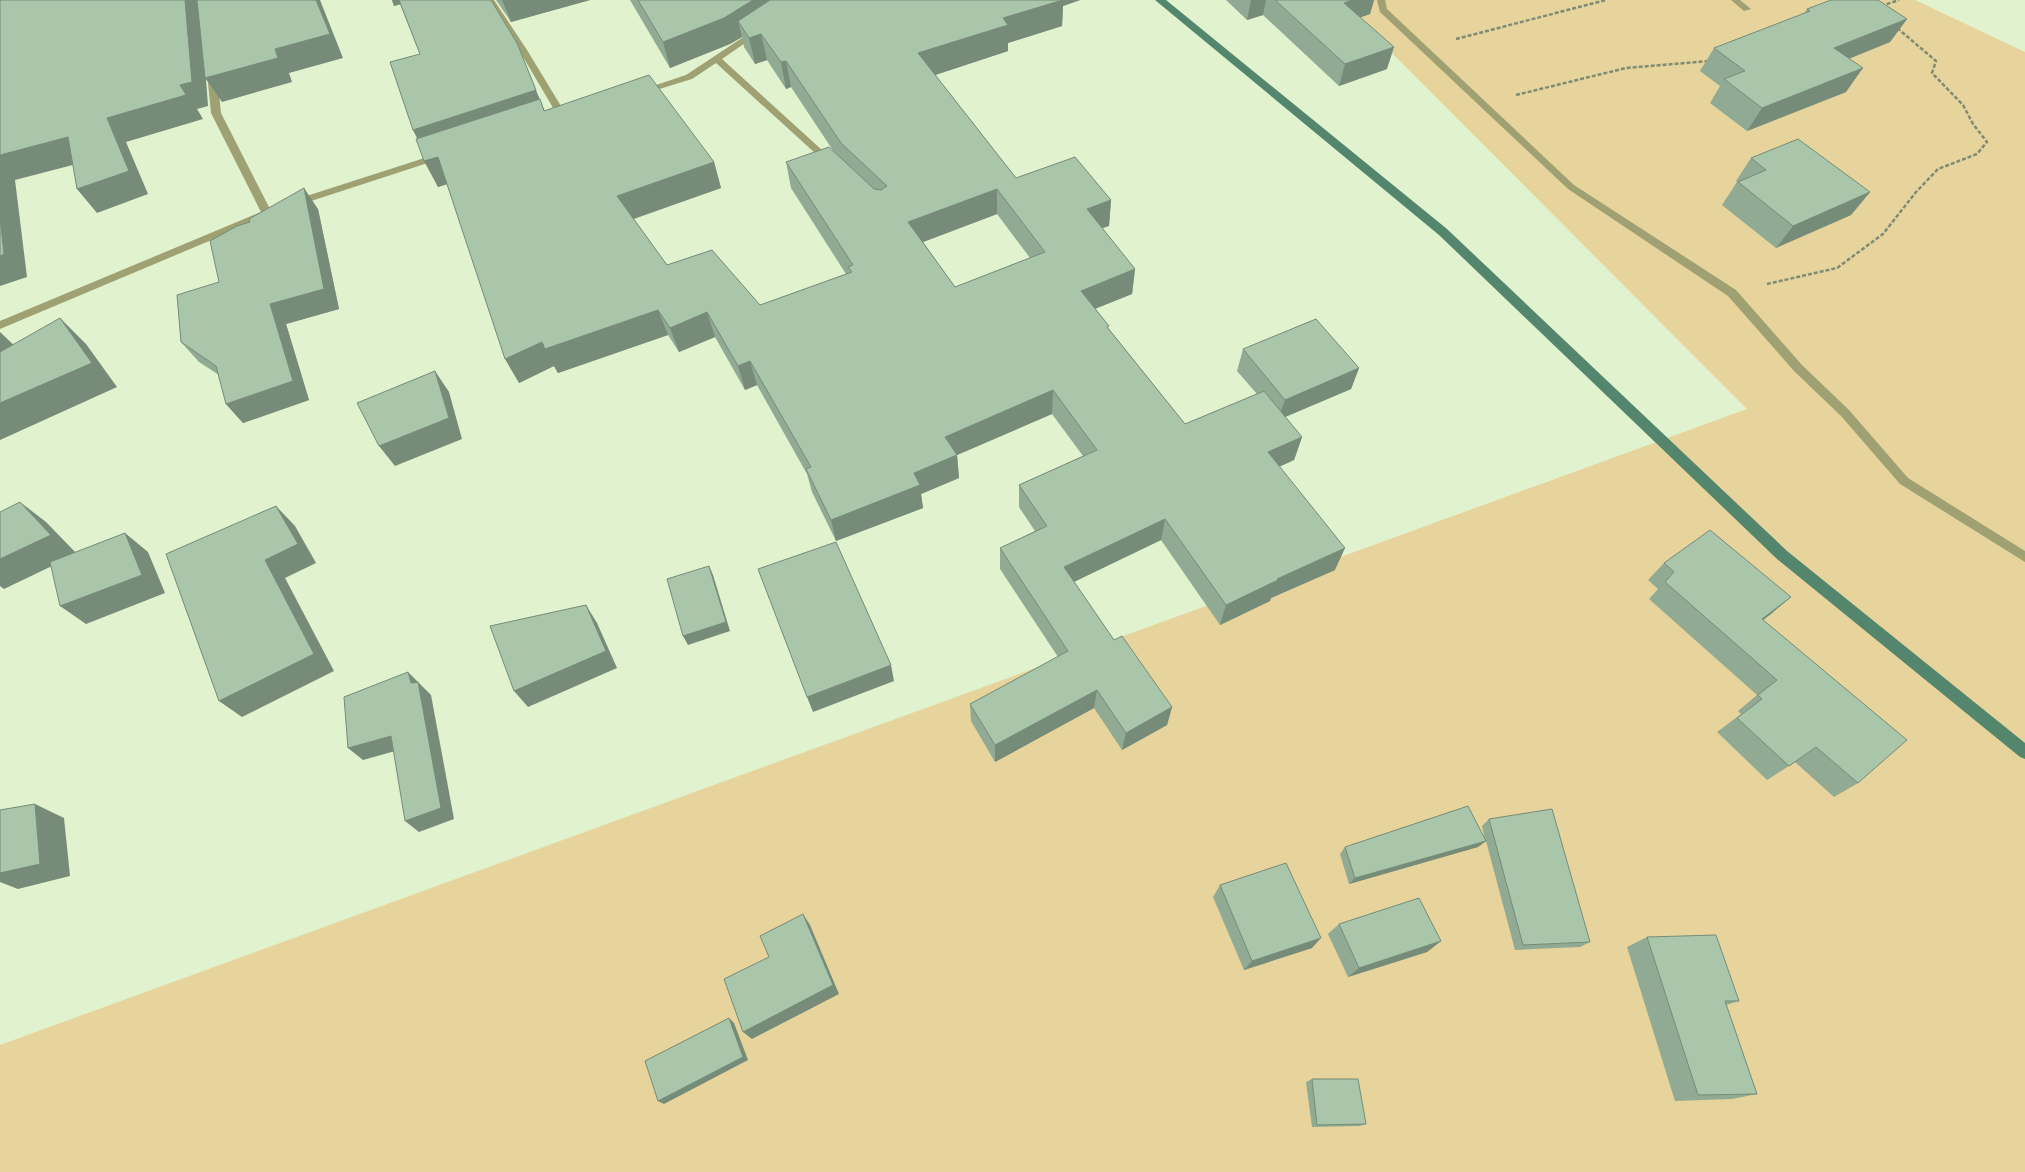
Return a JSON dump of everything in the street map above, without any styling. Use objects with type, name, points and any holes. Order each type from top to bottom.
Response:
[{"type":"street","points":[[490,0],[523,50],[562,116]]},
{"type":"street","points":[[1381,0],[1383,10],[1484,103],[1571,187],[1597,207],[1732,293],[1798,368],[1845,413],[1904,481],[2025,557]]},
{"type":"street","points":[[1735,0],[1746,9]]},
{"type":"street","points":[[635,94],[689,77],[764,27]]},
{"type":"street","points":[[718,59],[840,172]]},
{"type":"street","points":[[211,66],[216,113],[277,210]]},
{"type":"street","points":[[0,325],[277,210],[448,153]]},
{"type":"path","points":[[1424,48],[1606,0]]},
{"type":"path","points":[[1876,0],[1885,14]]},
{"type":"path","points":[[1879,6],[1899,0]]},
{"type":"path","points":[[1732,293],[1837,268],[1883,234],[1916,192],[1938,169],[1977,154],[1987,142],[1973,124],[1964,105],[1932,73],[1936,61],[1891,21]]},
{"type":"path","points":[[1484,103],[1626,68],[1714,61]]},
{"type":"shaded area","points":[[1339,0],[1915,0],[2025,52],[2025,1172],[0,1172],[0,1045],[1747,409]]},
{"type":"building","points":[[0,0],[185,0],[192,82],[180,85],[186,95],[107,118],[129,171],[77,189],[68,137],[0,155]]},
{"type":"building","points":[[197,0],[316,0],[330,34],[275,49],[278,58],[205,78]]},
{"type":"building","points":[[399,0],[491,0],[517,43],[536,90],[413,130],[390,62],[420,54]]},
{"type":"building","points":[[638,0],[753,0],[724,18],[663,42]]},
{"type":"building","points":[[770,0],[1063,0],[1003,18],[1008,25],[918,53],[1016,178],[1075,157],[1111,200],[1087,209],[1135,269],[1081,291],[1109,326],[1107,327],[1185,424],[1264,391],[1302,437],[1268,452],[1345,548],[1226,605],[1165,519],[1064,567],[1114,640],[1122,636],[1172,707],[1126,733],[1097,690],[995,745],[970,704],[1068,651],[1000,548],[1047,526],[1019,485],[1097,450],[1053,390],[945,437],[957,455],[914,473],[920,485],[831,520],[806,469],[811,467],[750,361],[738,366],[707,312],[670,328],[658,310],[545,349],[542,342],[505,359],[438,157],[424,161],[416,139],[540,99],[544,111],[649,75],[714,162],[617,196],[667,265],[712,250],[760,305],[852,272],[848,267],[853,265],[786,162],[829,147],[874,189],[881,190],[887,186],[841,143],[786,61],[781,62],[761,34],[749,38],[738,21]],"holes":[[[997,189],[1045,252],[955,287],[908,222]]]},
{"type":"building","points":[[1275,0],[1352,0],[1344,3],[1394,47],[1345,64]]},
{"type":"building","points":[[1831,0],[1878,0],[1907,19],[1834,48],[1863,68],[1762,108],[1724,79],[1745,71],[1714,48],[1810,11],[1807,9]]},
{"type":"building","points":[[1798,139],[1870,192],[1793,226],[1738,182],[1766,170],[1751,158]]},
{"type":"building","points":[[304,188],[324,289],[270,304],[293,381],[226,404],[216,366],[181,342],[177,295],[219,282],[210,241],[237,226],[250,222],[249,219]]},
{"type":"building","points":[[0,217],[4,254],[0,256]]},
{"type":"building","points":[[60,318],[92,363],[0,403],[0,352]]},
{"type":"building","points":[[1316,319],[1359,368],[1285,400],[1243,349]]},
{"type":"building","points":[[435,371],[449,418],[379,446],[357,403]]},
{"type":"building","points":[[20,502],[51,535],[0,559],[0,512]]},
{"type":"building","points":[[276,506],[298,544],[265,560],[314,654],[219,701],[166,554]]},
{"type":"building","points":[[1710,530],[1791,597],[1762,619],[1907,740],[1858,783],[1816,747],[1789,766],[1737,718],[1762,699],[1758,695],[1777,680],[1665,582],[1674,572],[1664,563]]},
{"type":"building","points":[[125,533],[142,575],[60,606],[50,562]]},
{"type":"building","points":[[836,542],[891,665],[807,697],[758,569]]},
{"type":"building","points":[[709,566],[726,622],[683,636],[667,579]]},
{"type":"building","points":[[586,605],[606,651],[514,691],[490,626]]},
{"type":"building","points":[[408,672],[411,683],[418,682],[441,808],[405,821],[391,736],[348,748],[344,697]]},
{"type":"building","points":[[35,804],[40,864],[0,873],[0,810]]},
{"type":"building","points":[[1468,806],[1486,841],[1355,878],[1345,847]]},
{"type":"building","points":[[1552,809],[1590,942],[1523,945],[1489,819]]},
{"type":"building","points":[[1286,863],[1321,938],[1252,961],[1220,885]]},
{"type":"building","points":[[1419,898],[1441,941],[1359,968],[1339,924]]},
{"type":"building","points":[[803,914],[833,985],[743,1032],[724,979],[769,957],[760,936]]},
{"type":"building","points":[[1716,935],[1739,1001],[1725,1001],[1757,1094],[1698,1095],[1647,937]]},
{"type":"building","points":[[729,1018],[743,1057],[658,1101],[645,1061]]},
{"type":"building","points":[[1312,1079],[1358,1079],[1366,1124],[1317,1125]]},
{"type":"waterway","points":[[1160,0],[1443,232],[1782,555],[2025,752]]}]
